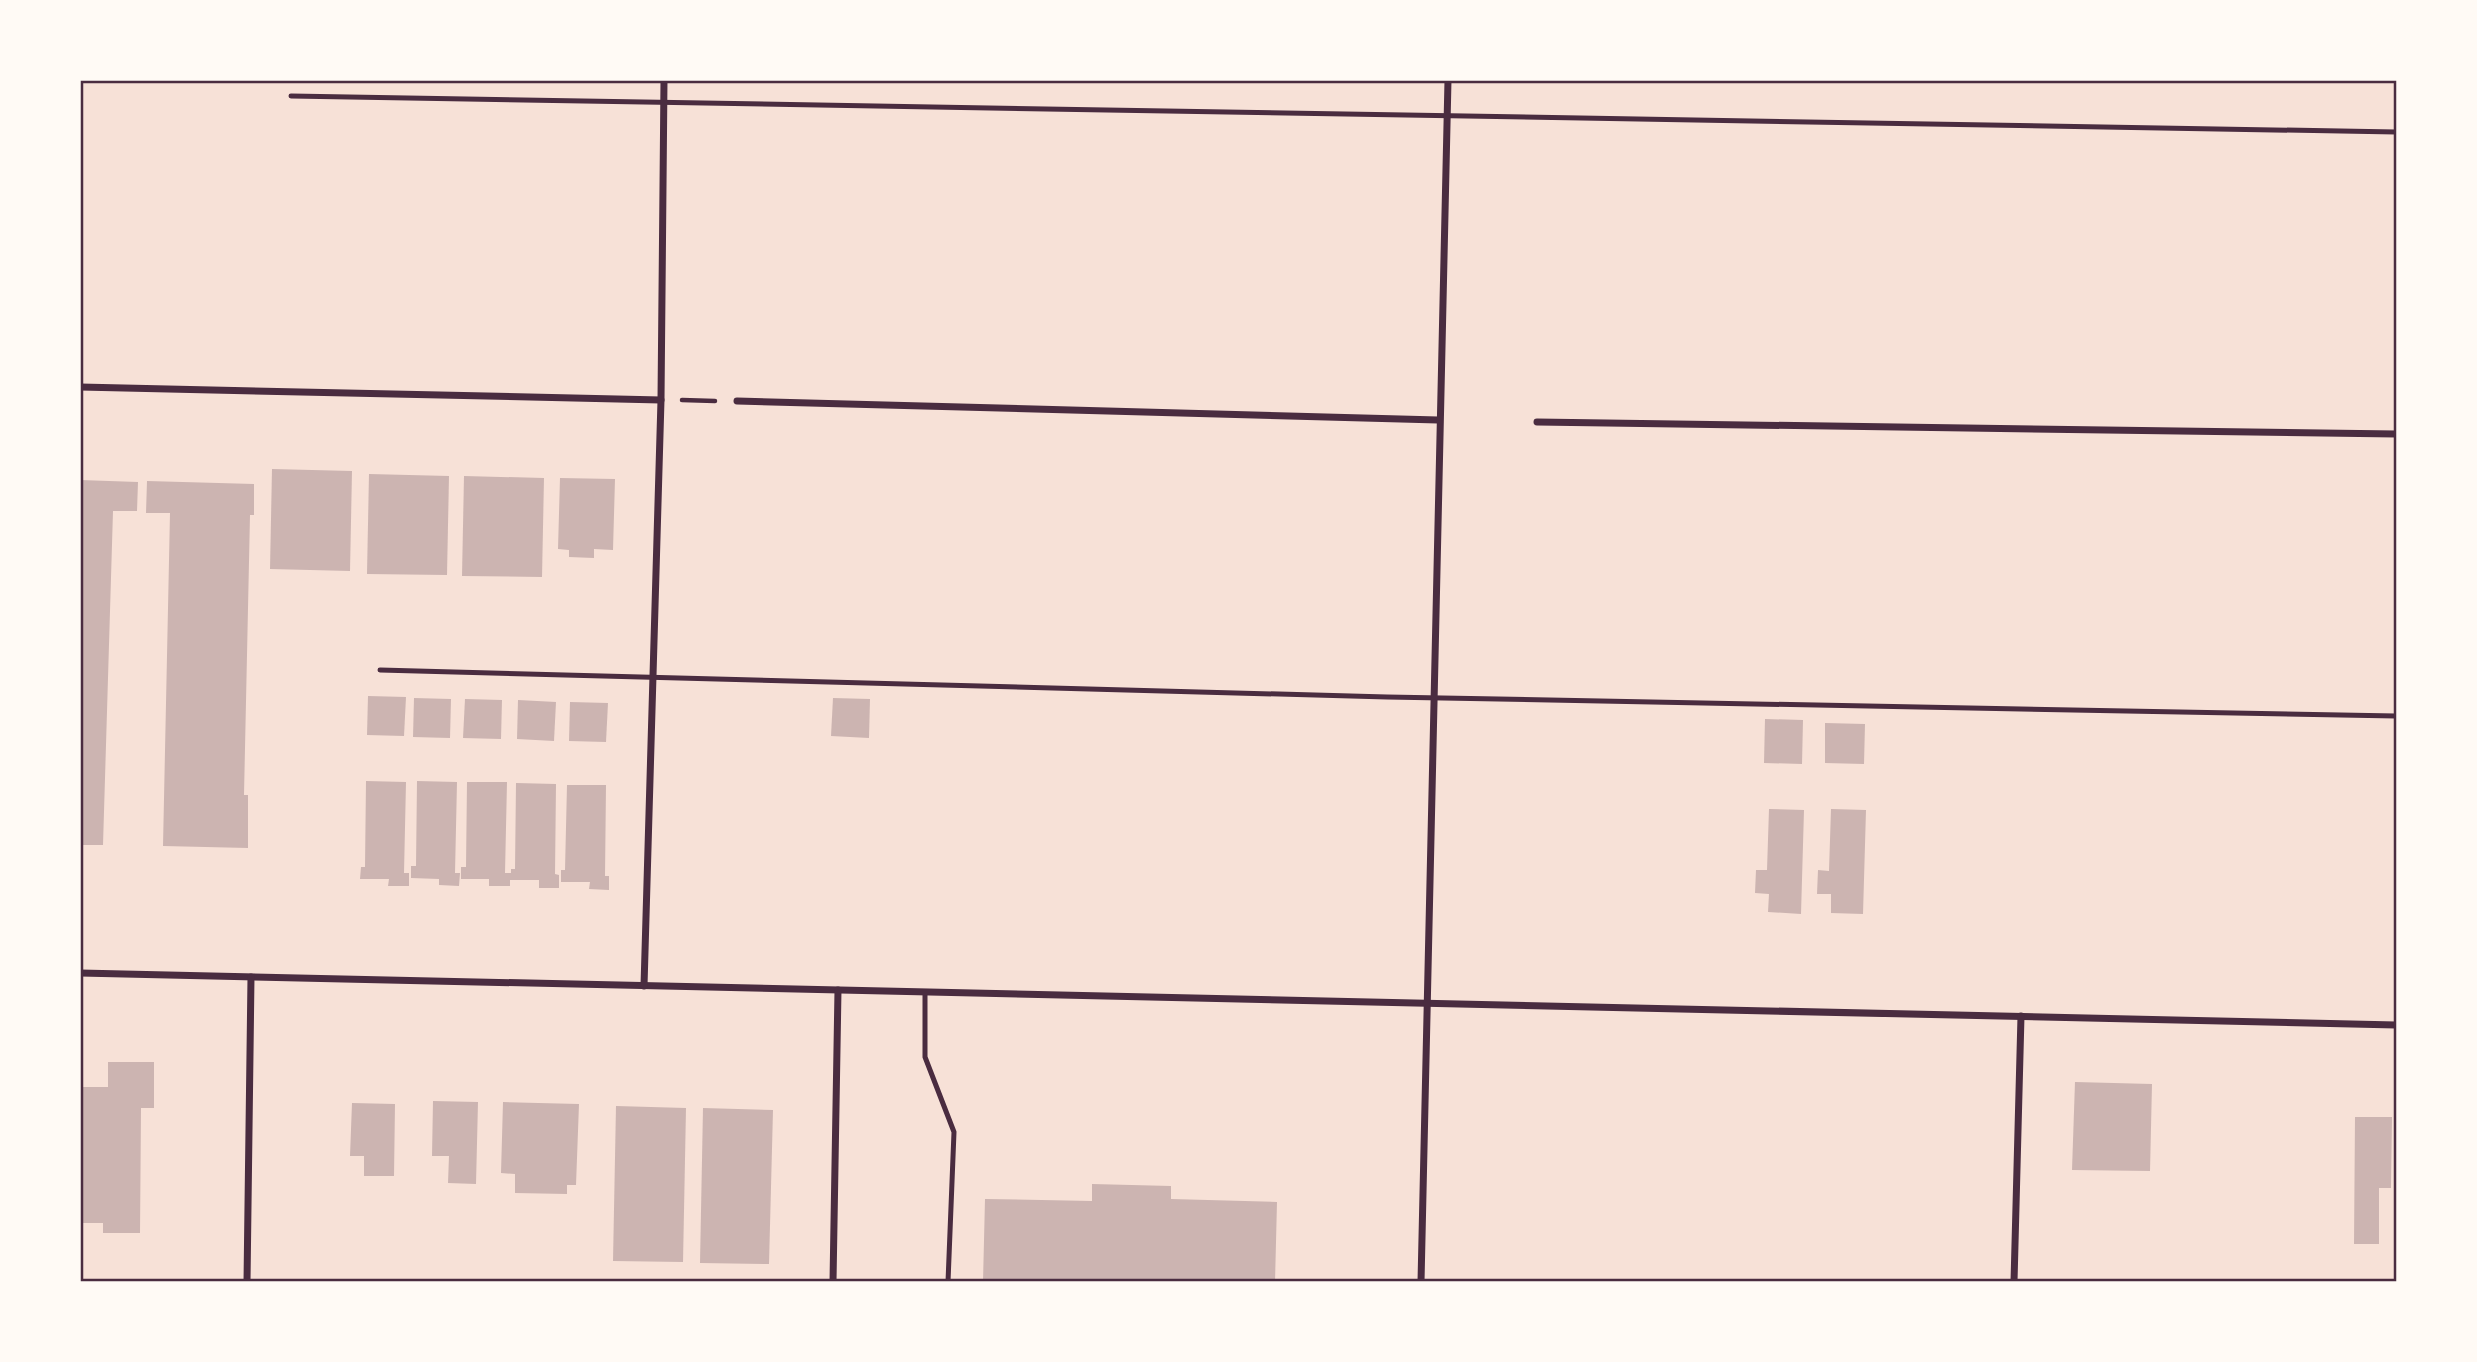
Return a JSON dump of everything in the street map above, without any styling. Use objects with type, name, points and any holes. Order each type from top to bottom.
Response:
[{"type":"street","points":[[644,986],[661,400],[664,80]]},
{"type":"street","points":[[1421,1282],[1436,698],[1438,420],[1448,80]]},
{"type":"street","points":[[80,387],[661,400]]},
{"type":"street","points":[[737,401],[1438,420]]},
{"type":"street","points":[[1537,422],[2396,434]]},
{"type":"street","points":[[80,973],[2396,1025]]},
{"type":"street","points":[[247,1282],[251,977]]},
{"type":"street","points":[[833,1282],[838,990]]},
{"type":"street","points":[[2014,1282],[2021,1016]]},
{"type":"lane","points":[[291,96],[2396,132]]},
{"type":"lane","points":[[380,670],[653,680],[1436,698],[2396,716]]},
{"type":"lane","points":[[926,992],[925,1057],[954,1132],[948,1282]]},
{"type":"path","points":[[661,400],[737,401]]},
{"type":"building","points":[[272,469],[352,471],[350,571],[270,569]]},
{"type":"building","points":[[369,474],[449,476],[447,575],[367,574]]},
{"type":"building","points":[[464,476],[544,478],[542,577],[462,576]]},
{"type":"building","points":[[560,478],[615,479],[613,550],[594,549],[594,558],[569,557],[569,550],[558,549]]},
{"type":"building","points":[[80,480],[138,482],[137,511],[113,511],[103,845],[80,845]]},
{"type":"building","points":[[147,481],[254,484],[254,515],[250,515],[244,795],[248,795],[248,848],[163,846],[170,513],[146,513]]},
{"type":"building","points":[[368,696],[406,697],[404,736],[367,735]]},
{"type":"building","points":[[414,698],[451,699],[450,738],[413,737]]},
{"type":"building","points":[[833,698],[870,699],[869,738],[831,736]]},
{"type":"building","points":[[465,699],[502,700],[501,739],[463,738]]},
{"type":"building","points":[[518,700],[556,702],[554,741],[517,739]]},
{"type":"building","points":[[570,702],[608,703],[606,742],[569,741]]},
{"type":"building","points":[[1765,719],[1803,720],[1802,764],[1764,763]]},
{"type":"building","points":[[1825,723],[1865,724],[1864,764],[1825,763]]},
{"type":"building","points":[[366,781],[406,782],[404,873],[409,873],[409,886],[388,886],[389,879],[360,879],[361,867],[365,867]]},
{"type":"building","points":[[417,781],[457,782],[455,873],[460,873],[459,886],[439,885],[439,879],[411,878],[411,866],[416,866]]},
{"type":"building","points":[[467,782],[507,782],[505,873],[511,873],[511,869],[515,869],[516,783],[556,784],[555,874],[559,875],[559,888],[539,888],[539,880],[510,880],[510,886],[489,886],[489,879],[461,879],[461,867],[466,867]]},
{"type":"building","points":[[567,785],[606,785],[605,876],[609,876],[609,890],[589,889],[590,882],[561,882],[561,870],[565,870]]},
{"type":"building","points":[[1769,809],[1804,810],[1801,914],[1768,912],[1769,894],[1755,893],[1756,870],[1767,870]]},
{"type":"building","points":[[1831,809],[1866,810],[1863,914],[1831,913],[1831,894],[1817,894],[1818,870],[1829,871]]},
{"type":"building","points":[[108,1062],[154,1062],[154,1108],[141,1108],[140,1233],[103,1233],[103,1223],[80,1223],[80,1087],[108,1087]]},
{"type":"building","points":[[2075,1082],[2152,1084],[2150,1171],[2072,1170]]},
{"type":"building","points":[[433,1101],[478,1102],[476,1184],[448,1183],[449,1156],[432,1156]]},
{"type":"building","points":[[503,1102],[579,1104],[576,1185],[567,1185],[567,1194],[515,1193],[515,1174],[501,1173]]},
{"type":"building","points":[[352,1103],[395,1104],[394,1176],[364,1176],[364,1156],[350,1156]]},
{"type":"building","points":[[616,1106],[686,1108],[683,1262],[613,1261]]},
{"type":"building","points":[[703,1108],[773,1110],[769,1264],[700,1263]]},
{"type":"building","points":[[2355,1117],[2392,1117],[2391,1188],[2379,1188],[2379,1244],[2354,1244]]},
{"type":"building","points":[[1092,1184],[1171,1186],[1171,1199],[1277,1202],[1275,1282],[983,1282],[985,1199],[1092,1201]]}]
